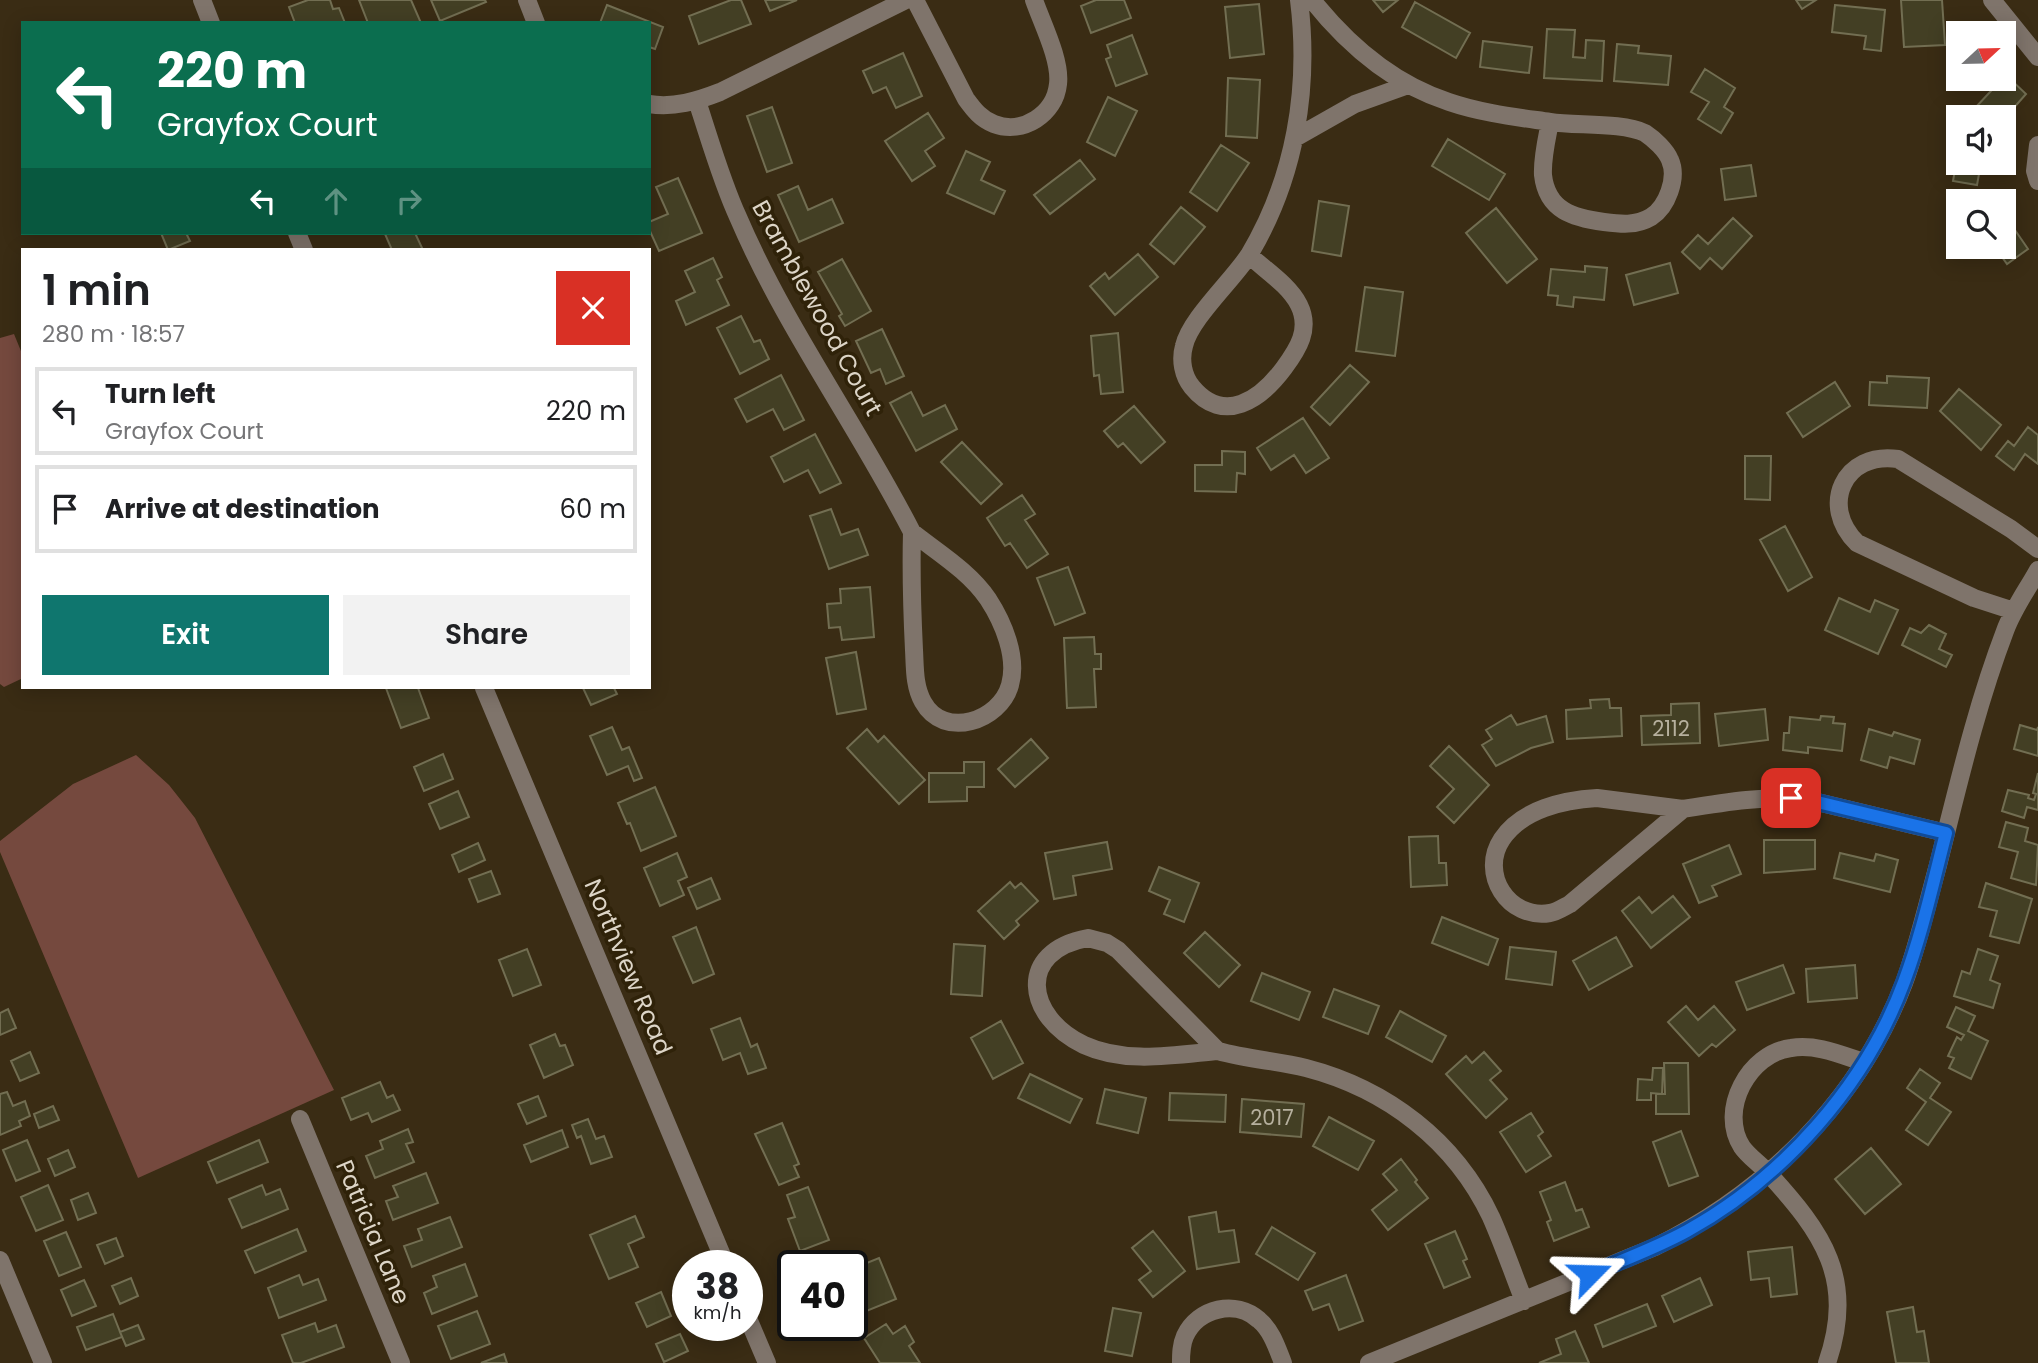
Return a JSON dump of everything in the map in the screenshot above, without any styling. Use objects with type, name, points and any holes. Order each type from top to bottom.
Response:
[{"type":"street","points":[[201,0],[210,21]]},
{"type":"street","points":[[527,0],[535,21]]},
{"type":"street","points":[[651,104],[677,105],[697,101],[906,0]]},
{"type":"street","points":[[915,0],[966,99],[977,114],[996,125],[1009,127],[1021,126],[1043,115],[1052,104],[1059,83],[1056,64],[1034,0]]},
{"type":"street","points":[[1249,256],[1275,278],[1299,305],[1304,332],[1297,351],[1262,394],[1242,404],[1221,405],[1212,403],[1190,385],[1182,363],[1183,349],[1197,321],[1249,256],[1273,211],[1284,180],[1295,138],[1302,72],[1299,0]]},
{"type":"street","points":[[1312,0],[1350,43],[1408,85],[1447,102],[1479,111],[1550,122],[1598,125],[1647,134],[1671,160],[1670,188],[1665,202],[1651,217],[1632,224],[1577,218],[1567,214],[1551,198],[1543,175],[1550,122]]},
{"type":"street","points":[[1992,0],[2038,57]]},
{"type":"street","points":[[1295,138],[1355,104],[1408,85]]},
{"type":"street","name":"Bramblewood Court","points":[[697,101],[721,176],[755,253],[912,532],[963,571],[981,589],[996,614],[1007,638],[1012,663],[1010,686],[1002,702],[983,718],[958,723],[945,720],[924,704],[916,686],[911,607],[912,532]]},
{"type":"street","points":[[2038,145],[2035,171],[2038,181]]},
{"type":"street","points":[[2014,611],[1975,598],[1857,543],[1849,535],[1839,513],[1838,501],[1845,479],[1855,468],[1876,458],[1898,459],[2011,529],[2038,549]]},
{"type":"street","points":[[1369,1363],[1655,1247],[1688,1231],[1728,1206],[1769,1173],[1814,1130],[1863,1062],[1903,985],[1919,937],[1973,724],[2014,611],[2033,594],[2038,570]]},
{"type":"street","name":"Northview Road","points":[[484,689],[720,1250]]},
{"type":"street","points":[[1683,808],[1570,904],[1552,913],[1539,913],[1518,907],[1500,890],[1495,878],[1493,856],[1503,836],[1524,818],[1553,805],[1580,799],[1597,798],[1683,808],[1766,798],[1791,798],[1946,833]]},
{"type":"street","points":[[1218,1051],[1164,995],[1107,943],[1088,938],[1074,941],[1062,945],[1045,960],[1037,985],[1045,1014],[1054,1026],[1085,1045],[1107,1052],[1136,1056],[1218,1051],[1306,1068],[1356,1084],[1387,1101],[1425,1128],[1469,1178],[1490,1216],[1524,1301]]},
{"type":"street","points":[[1828,1363],[1836,1330],[1838,1293],[1832,1260],[1820,1236],[1769,1173],[1742,1147],[1736,1132],[1734,1112],[1736,1099],[1749,1073],[1771,1054],[1787,1048],[1805,1046],[1863,1062]]},
{"type":"street","name":"Patricia Lane","points":[[300,1119],[401,1363]]},
{"type":"street","points":[[0,1260],[43,1363]]},
{"type":"street","points":[[1181,1363],[1181,1345],[1190,1327],[1204,1315],[1227,1308],[1241,1310],[1260,1320],[1272,1336],[1283,1363]]},
{"type":"street","points":[[758,1341],[767,1363]]},
{"type":"shaded area","points":[[14,334],[21,351],[21,679],[4,687],[0,684],[0,338]]},
{"type":"shaded area","points":[[136,755],[169,785],[195,818],[334,1090],[138,1178],[0,852],[0,841],[73,784]]},
{"type":"building","points":[[308,0],[330,0],[333,9],[339,8],[344,21],[294,21],[289,7]]},
{"type":"building","points":[[359,0],[411,0],[420,21],[367,21]]},
{"type":"building","points":[[431,0],[485,0],[486,2],[440,21]]},
{"type":"building","points":[[731,0],[741,0],[751,24],[699,44],[689,16]]},
{"type":"building","points":[[765,0],[797,0],[770,11]]},
{"type":"building","points":[[1096,0],[1124,0],[1131,18],[1091,33],[1081,6]]},
{"type":"building","points":[[1373,0],[1398,0],[1383,12]]},
{"type":"building","points":[[1796,0],[1816,0],[1802,9]]},
{"type":"building","points":[[1901,0],[1942,0],[1945,45],[1904,47]]},
{"type":"building","points":[[1415,2],[1470,33],[1456,58],[1402,27]]},
{"type":"building","points":[[1259,4],[1264,54],[1230,58],[1225,7]]},
{"type":"building","points":[[607,5],[648,21],[601,21]]},
{"type":"building","points":[[1835,5],[1885,10],[1881,51],[1864,49],[1866,36],[1832,32]]},
{"type":"building","points":[[651,22],[663,27],[655,49],[651,48]]},
{"type":"building","points":[[1547,29],[1575,30],[1573,57],[1585,58],[1586,40],[1604,41],[1602,81],[1544,78]]},
{"type":"building","points":[[1132,35],[1147,74],[1116,86],[1106,59],[1111,57],[1107,45]]},
{"type":"building","points":[[1483,41],[1532,47],[1529,73],[1480,67]]},
{"type":"building","points":[[1617,44],[1639,46],[1638,53],[1671,56],[1668,85],[1614,81]]},
{"type":"building","points":[[903,53],[922,96],[896,108],[886,87],[873,93],[863,71]]},
{"type":"building","points":[[1705,69],[1735,88],[1724,107],[1733,113],[1721,133],[1698,119],[1709,102],[1691,92]]},
{"type":"building","points":[[1228,78],[1260,80],[1257,138],[1226,136]]},
{"type":"building","points":[[2016,84],[2026,94],[2016,105],[1978,105],[1991,91],[2016,91]]},
{"type":"building","points":[[1108,97],[1137,111],[1115,156],[1087,142]]},
{"type":"building","points":[[772,107],[792,163],[767,172],[747,116]]},
{"type":"building","points":[[928,113],[944,138],[925,151],[935,166],[912,181],[885,141]]},
{"type":"building","points":[[1448,139],[1505,174],[1489,200],[1432,166]]},
{"type":"building","points":[[1221,145],[1249,163],[1217,211],[1190,192]]},
{"type":"building","points":[[966,151],[990,162],[981,180],[1005,191],[994,214],[947,193]]},
{"type":"building","points":[[1080,160],[1095,179],[1050,214],[1034,195]]},
{"type":"building","points":[[1751,165],[1756,196],[1725,200],[1721,169]]},
{"type":"building","points":[[1954,175],[1979,175],[1977,185],[1953,181]]},
{"type":"building","points":[[678,178],[702,233],[659,251],[651,233],[651,221],[668,214],[656,187]]},
{"type":"building","points":[[798,186],[808,210],[832,199],[843,223],[799,242],[778,195]]},
{"type":"building","points":[[1319,201],[1349,206],[1341,256],[1312,251]]},
{"type":"building","points":[[1181,207],[1205,227],[1174,264],[1150,244]]},
{"type":"building","points":[[1496,208],[1537,259],[1507,283],[1466,233]]},
{"type":"building","points":[[1733,218],[1752,236],[1722,269],[1710,258],[1700,269],[1682,252],[1698,235],[1708,244]]},
{"type":"building","points":[[2016,232],[2028,249],[2016,258]]},
{"type":"building","points":[[162,235],[187,235],[190,241],[173,248],[167,248]]},
{"type":"building","points":[[385,235],[416,235],[422,248],[391,248]]},
{"type":"building","points":[[1138,254],[1158,277],[1115,315],[1090,286],[1105,273],[1109,279]]},
{"type":"building","points":[[713,258],[722,277],[717,280],[729,305],[686,325],[676,301],[695,292],[685,271]]},
{"type":"building","points":[[842,259],[871,311],[845,326],[839,316],[842,314],[818,272]]},
{"type":"building","points":[[1670,263],[1678,293],[1634,305],[1626,275]]},
{"type":"building","points":[[1585,266],[1607,268],[1604,300],[1574,297],[1573,307],[1557,305],[1558,296],[1548,295],[1551,269],[1585,272]]},
{"type":"building","points":[[1365,287],[1403,292],[1395,356],[1356,351]]},
{"type":"building","points":[[741,316],[754,342],[760,340],[769,359],[740,374],[717,328]]},
{"type":"building","points":[[882,329],[904,376],[886,384],[880,369],[871,373],[856,341]]},
{"type":"building","points":[[1118,333],[1123,392],[1101,394],[1099,375],[1094,376],[1091,336]]},
{"type":"building","points":[[1350,365],[1369,382],[1330,425],[1311,407]]},
{"type":"building","points":[[781,375],[804,420],[784,430],[773,409],[747,422],[735,399]]},
{"type":"building","points":[[1887,376],[1929,378],[1927,408],[1869,405],[1870,382],[1887,383]]},
{"type":"building","points":[[1835,382],[1850,406],[1803,437],[1787,413]]},
{"type":"building","points":[[1959,389],[2001,425],[1981,450],[1940,411]]},
{"type":"building","points":[[911,392],[923,416],[945,405],[957,429],[916,451],[890,403]]},
{"type":"building","points":[[1134,406],[1165,442],[1141,463],[1123,443],[1118,447],[1104,431]]},
{"type":"building","points":[[1303,418],[1329,458],[1306,473],[1294,455],[1271,470],[1257,448]]},
{"type":"building","points":[[2028,427],[2038,435],[2038,464],[2025,454],[2014,470],[1996,456],[2008,441],[2014,446]]},
{"type":"building","points":[[815,434],[841,483],[820,493],[808,470],[784,482],[771,457]]},
{"type":"building","points":[[962,442],[1002,484],[981,504],[941,462]]},
{"type":"building","points":[[1222,451],[1245,452],[1245,474],[1237,473],[1236,492],[1195,491],[1195,465],[1222,465]]},
{"type":"building","points":[[1745,456],[1771,456],[1770,500],[1745,499]]},
{"type":"building","points":[[1022,495],[1035,514],[1025,520],[1048,554],[1027,568],[1010,543],[1005,546],[987,518]]},
{"type":"building","points":[[831,509],[841,535],[858,529],[868,555],[829,569],[810,516]]},
{"type":"building","points":[[1785,526],[1812,577],[1788,591],[1760,540]]},
{"type":"building","points":[[1068,567],[1085,613],[1055,625],[1037,578]]},
{"type":"building","points":[[870,587],[874,637],[842,640],[840,627],[829,628],[827,604],[841,603],[840,589]]},
{"type":"building","points":[[1839,598],[1870,612],[1875,600],[1898,610],[1878,654],[1825,630]]},
{"type":"building","points":[[1929,625],[1946,634],[1939,649],[1952,655],[1946,667],[1902,645],[1910,628],[1921,633]]},
{"type":"building","points":[[1094,637],[1095,654],[1101,654],[1101,669],[1094,669],[1096,707],[1067,708],[1064,638]]},
{"type":"building","points":[[856,652],[866,709],[837,714],[826,658]]},
{"type":"building","points":[[386,689],[418,689],[429,718],[401,728]]},
{"type":"building","points":[[583,689],[614,689],[617,694],[591,705]]},
{"type":"building","points":[[1609,699],[1610,708],[1621,708],[1622,736],[1567,739],[1566,710],[1591,708],[1590,700]]},
{"type":"building","points":[[1699,703],[1700,743],[1642,745],[1641,716],[1671,715],[1671,704]]},
{"type":"building","points":[[1765,709],[1768,740],[1719,746],[1715,714]]},
{"type":"building","points":[[1511,715],[1517,725],[1546,716],[1553,742],[1531,748],[1496,766],[1482,745],[1492,739],[1486,730]]},
{"type":"building","points":[[1821,716],[1834,717],[1833,723],[1845,724],[1842,751],[1808,747],[1808,753],[1783,750],[1784,733],[1789,733],[1790,717],[1820,720]]},
{"type":"building","points":[[2020,725],[2037,730],[2038,727],[2038,756],[2014,749]]},
{"type":"building","points":[[612,727],[622,750],[629,747],[642,778],[634,781],[628,766],[607,775],[590,736]]},
{"type":"building","points":[[867,729],[878,742],[884,736],[925,780],[899,804],[847,748]]},
{"type":"building","points":[[1869,729],[1892,736],[1894,732],[1920,740],[1914,764],[1890,757],[1887,768],[1861,760]]},
{"type":"building","points":[[1031,739],[1048,758],[1015,787],[998,769]]},
{"type":"building","points":[[1449,746],[1489,785],[1454,823],[1437,807],[1454,789],[1430,766]]},
{"type":"building","points":[[443,754],[453,779],[424,791],[414,767]]},
{"type":"building","points":[[964,762],[984,762],[984,787],[967,787],[967,801],[929,802],[929,773],[964,773]]},
{"type":"building","points":[[2038,773],[2038,810],[2027,807],[2024,818],[2002,811],[2008,790],[2029,795],[2028,798],[2034,800]]},
{"type":"building","points":[[655,787],[676,836],[641,851],[630,823],[627,824],[618,803]]},
{"type":"building","points":[[458,791],[469,817],[440,829],[429,804]]},
{"type":"building","points":[[2006,822],[2028,828],[2025,841],[2038,845],[2036,885],[2011,878],[2018,852],[1999,847]]},
{"type":"building","points":[[1438,836],[1439,863],[1446,863],[1447,885],[1411,887],[1409,837]]},
{"type":"building","points":[[1764,840],[1815,840],[1815,869],[1764,873]]},
{"type":"building","points":[[1107,842],[1112,869],[1073,876],[1076,895],[1054,899],[1045,853]]},
{"type":"building","points":[[478,843],[485,860],[459,872],[452,855]]},
{"type":"building","points":[[1729,845],[1741,874],[1712,886],[1717,896],[1699,903],[1683,864]]},
{"type":"building","points":[[677,853],[687,877],[678,881],[684,895],[660,906],[644,868]]},
{"type":"building","points":[[1840,853],[1874,861],[1876,854],[1898,860],[1890,892],[1834,878]]},
{"type":"building","points":[[1159,867],[1199,883],[1184,922],[1164,914],[1170,900],[1149,891]]},
{"type":"building","points":[[491,871],[500,894],[478,902],[469,879]]},
{"type":"building","points":[[711,878],[720,899],[697,909],[688,888]]},
{"type":"building","points":[[1010,882],[1015,888],[1021,883],[1038,901],[1016,921],[1019,925],[1004,939],[978,911]]},
{"type":"building","points":[[1986,883],[2032,899],[2019,943],[1990,936],[1997,911],[1979,907]]},
{"type":"building","points":[[1673,896],[1690,917],[1651,948],[1622,911],[1639,897],[1652,913]]},
{"type":"building","points":[[1442,917],[1498,939],[1488,965],[1432,943]]},
{"type":"building","points":[[696,927],[714,974],[693,983],[673,937]]},
{"type":"building","points":[[1205,932],[1240,965],[1219,987],[1184,953]]},
{"type":"building","points":[[1616,937],[1632,966],[1589,990],[1573,961]]},
{"type":"building","points":[[954,944],[985,946],[982,996],[951,994]]},
{"type":"building","points":[[1510,947],[1556,952],[1552,985],[1506,979]]},
{"type":"building","points":[[527,949],[541,985],[513,996],[499,960]]},
{"type":"building","points":[[1978,949],[1998,956],[1990,980],[2000,984],[1993,1008],[1954,996],[1962,971],[1970,974]]},
{"type":"building","points":[[1783,965],[1794,993],[1747,1010],[1736,982]]},
{"type":"building","points":[[1855,965],[1857,998],[1808,1002],[1806,969]]},
{"type":"building","points":[[1262,973],[1310,992],[1299,1020],[1251,1001]]},
{"type":"building","points":[[1334,989],[1379,1006],[1368,1034],[1323,1017]]},
{"type":"building","points":[[1686,1006],[1698,1020],[1714,1006],[1735,1030],[1716,1047],[1712,1044],[1699,1056],[1668,1022]]},
{"type":"building","points":[[1956,1007],[1975,1016],[1968,1031],[1988,1041],[1971,1079],[1949,1068],[1954,1058],[1948,1056],[1957,1037],[1961,1040],[1964,1035],[1947,1027]]},
{"type":"building","points":[[8,1009],[16,1028],[0,1035],[0,1013]]},
{"type":"building","points":[[1400,1011],[1446,1036],[1432,1062],[1386,1037]]},
{"type":"building","points":[[740,1018],[751,1047],[757,1044],[766,1068],[748,1074],[740,1053],[723,1060],[711,1029]]},
{"type":"building","points":[[1001,1021],[1023,1063],[993,1079],[971,1038]]},
{"type":"building","points":[[555,1034],[560,1046],[565,1045],[573,1065],[544,1078],[530,1045]]},
{"type":"building","points":[[30,1052],[39,1073],[20,1081],[11,1061]]},
{"type":"building","points":[[1484,1052],[1501,1071],[1490,1080],[1507,1099],[1486,1118],[1446,1074],[1466,1056],[1472,1063]]},
{"type":"building","points":[[1664,1063],[1688,1063],[1689,1114],[1656,1114],[1656,1094],[1665,1094]]},
{"type":"building","points":[[1653,1068],[1663,1068],[1662,1094],[1651,1093],[1651,1100],[1637,1100],[1638,1079],[1652,1080]]},
{"type":"building","points":[[1920,1069],[1940,1083],[1930,1098],[1951,1112],[1928,1145],[1906,1130],[1926,1102],[1907,1088]]},
{"type":"building","points":[[1030,1074],[1082,1099],[1070,1123],[1018,1098]]},
{"type":"building","points":[[380,1082],[387,1098],[393,1095],[400,1110],[372,1122],[368,1113],[351,1120],[342,1098]]},
{"type":"building","points":[[1105,1089],[1146,1098],[1138,1133],[1097,1123]]},
{"type":"building","points":[[7,1092],[13,1106],[25,1101],[30,1116],[19,1121],[21,1126],[0,1135],[0,1094]]},
{"type":"building","points":[[1170,1093],[1226,1095],[1225,1122],[1169,1120]]},
{"type":"building","points":[[538,1096],[546,1116],[527,1124],[518,1104]]},
{"type":"building","points":[[1242,1099],[1304,1104],[1301,1137],[1240,1132]]},
{"type":"building","points":[[53,1106],[59,1120],[39,1128],[34,1114]]},
{"type":"building","points":[[1531,1113],[1543,1132],[1538,1136],[1551,1156],[1526,1172],[1500,1132]]},
{"type":"building","points":[[1329,1117],[1374,1141],[1358,1170],[1313,1146]]},
{"type":"building","points":[[588,1119],[596,1139],[604,1136],[612,1157],[591,1164],[581,1136],[577,1138],[572,1125]]},
{"type":"building","points":[[782,1123],[799,1164],[794,1166],[799,1177],[779,1185],[755,1134]]},
{"type":"building","points":[[408,1129],[413,1142],[406,1144],[414,1162],[375,1178],[366,1156],[383,1149],[380,1141]]},
{"type":"building","points":[[562,1130],[568,1147],[531,1162],[524,1145]]},
{"type":"building","points":[[1681,1131],[1698,1176],[1669,1186],[1653,1142]]},
{"type":"building","points":[[27,1140],[40,1171],[16,1181],[3,1150]]},
{"type":"building","points":[[259,1140],[268,1162],[217,1183],[208,1162]]},
{"type":"building","points":[[1871,1148],[1901,1184],[1865,1214],[1835,1179]]},
{"type":"building","points":[[68,1150],[75,1167],[55,1176],[48,1159]]},
{"type":"building","points":[[1401,1159],[1428,1198],[1388,1230],[1372,1210],[1397,1190],[1383,1174]]},
{"type":"building","points":[[426,1173],[438,1203],[393,1220],[386,1201],[398,1197],[393,1186]]},
{"type":"building","points":[[1565,1182],[1576,1211],[1582,1209],[1589,1227],[1554,1241],[1547,1222],[1551,1220],[1540,1192]]},
{"type":"building","points":[[48,1185],[63,1220],[36,1231],[21,1197]]},
{"type":"building","points":[[262,1185],[266,1195],[280,1189],[288,1209],[242,1228],[229,1199]]},
{"type":"building","points":[[808,1187],[829,1240],[800,1250],[788,1219],[795,1217],[787,1195]]},
{"type":"building","points":[[88,1193],[96,1213],[78,1220],[71,1200]]},
{"type":"building","points":[[1216,1212],[1219,1232],[1234,1230],[1239,1262],[1197,1269],[1189,1217]]},
{"type":"building","points":[[635,1216],[644,1237],[628,1244],[638,1267],[609,1279],[590,1235]]},
{"type":"building","points":[[450,1217],[462,1247],[412,1267],[404,1246],[422,1240],[418,1229]]},
{"type":"building","points":[[1272,1227],[1315,1253],[1298,1280],[1256,1254]]},
{"type":"building","points":[[297,1229],[306,1251],[255,1273],[245,1251]]},
{"type":"building","points":[[1153,1231],[1185,1271],[1153,1297],[1139,1280],[1151,1271],[1132,1248]]},
{"type":"building","points":[[1455,1231],[1467,1259],[1463,1261],[1470,1277],[1444,1288],[1425,1244]]},
{"type":"building","points":[[66,1232],[81,1267],[59,1276],[44,1241]]},
{"type":"building","points":[[116,1238],[123,1256],[105,1264],[97,1245]]},
{"type":"building","points":[[1792,1247],[1797,1294],[1771,1297],[1769,1278],[1751,1280],[1748,1252]]},
{"type":"building","points":[[879,1258],[896,1299],[868,1310],[868,1262]]},
{"type":"building","points":[[465,1264],[477,1296],[432,1314],[424,1293],[437,1287],[433,1276]]},
{"type":"building","points":[[299,1275],[303,1285],[318,1279],[326,1300],[279,1318],[268,1288]]},
{"type":"building","points":[[1346,1275],[1363,1321],[1339,1330],[1329,1304],[1313,1310],[1305,1291]]},
{"type":"building","points":[[131,1278],[138,1296],[120,1304],[112,1286]]},
{"type":"building","points":[[1700,1278],[1712,1305],[1674,1322],[1662,1296]]},
{"type":"building","points":[[84,1280],[96,1306],[72,1316],[61,1290]]},
{"type":"building","points":[[661,1292],[671,1316],[647,1327],[636,1303]]},
{"type":"building","points":[[1647,1304],[1656,1326],[1603,1347],[1595,1325]]},
{"type":"building","points":[[1913,1307],[1917,1332],[1924,1331],[1929,1363],[1896,1363],[1887,1312]]},
{"type":"building","points":[[1113,1308],[1141,1313],[1132,1356],[1105,1351]]},
{"type":"building","points":[[477,1311],[490,1344],[451,1359],[438,1326]]},
{"type":"building","points":[[113,1314],[122,1337],[86,1350],[77,1327]]},
{"type":"building","points":[[315,1323],[318,1332],[336,1325],[344,1347],[301,1363],[293,1363],[282,1335]]},
{"type":"building","points":[[886,1324],[893,1334],[905,1326],[914,1342],[909,1346],[920,1363],[880,1363],[866,1341],[868,1335]]},
{"type":"building","points":[[138,1325],[144,1339],[126,1346],[120,1332]]},
{"type":"building","points":[[1575,1331],[1589,1363],[1539,1363],[1561,1354],[1556,1339]]},
{"type":"building","points":[[672,1337],[672,1341],[683,1341],[688,1351],[664,1362],[656,1344]]},
{"type":"building","points":[[504,1354],[507,1363],[481,1363]]},
{"type":"route","points":[[1590,1274],[1688,1231],[1743,1195],[1797,1148],[1830,1111],[1863,1062],[1903,985],[1919,937],[1946,833],[1791,798]]}]
